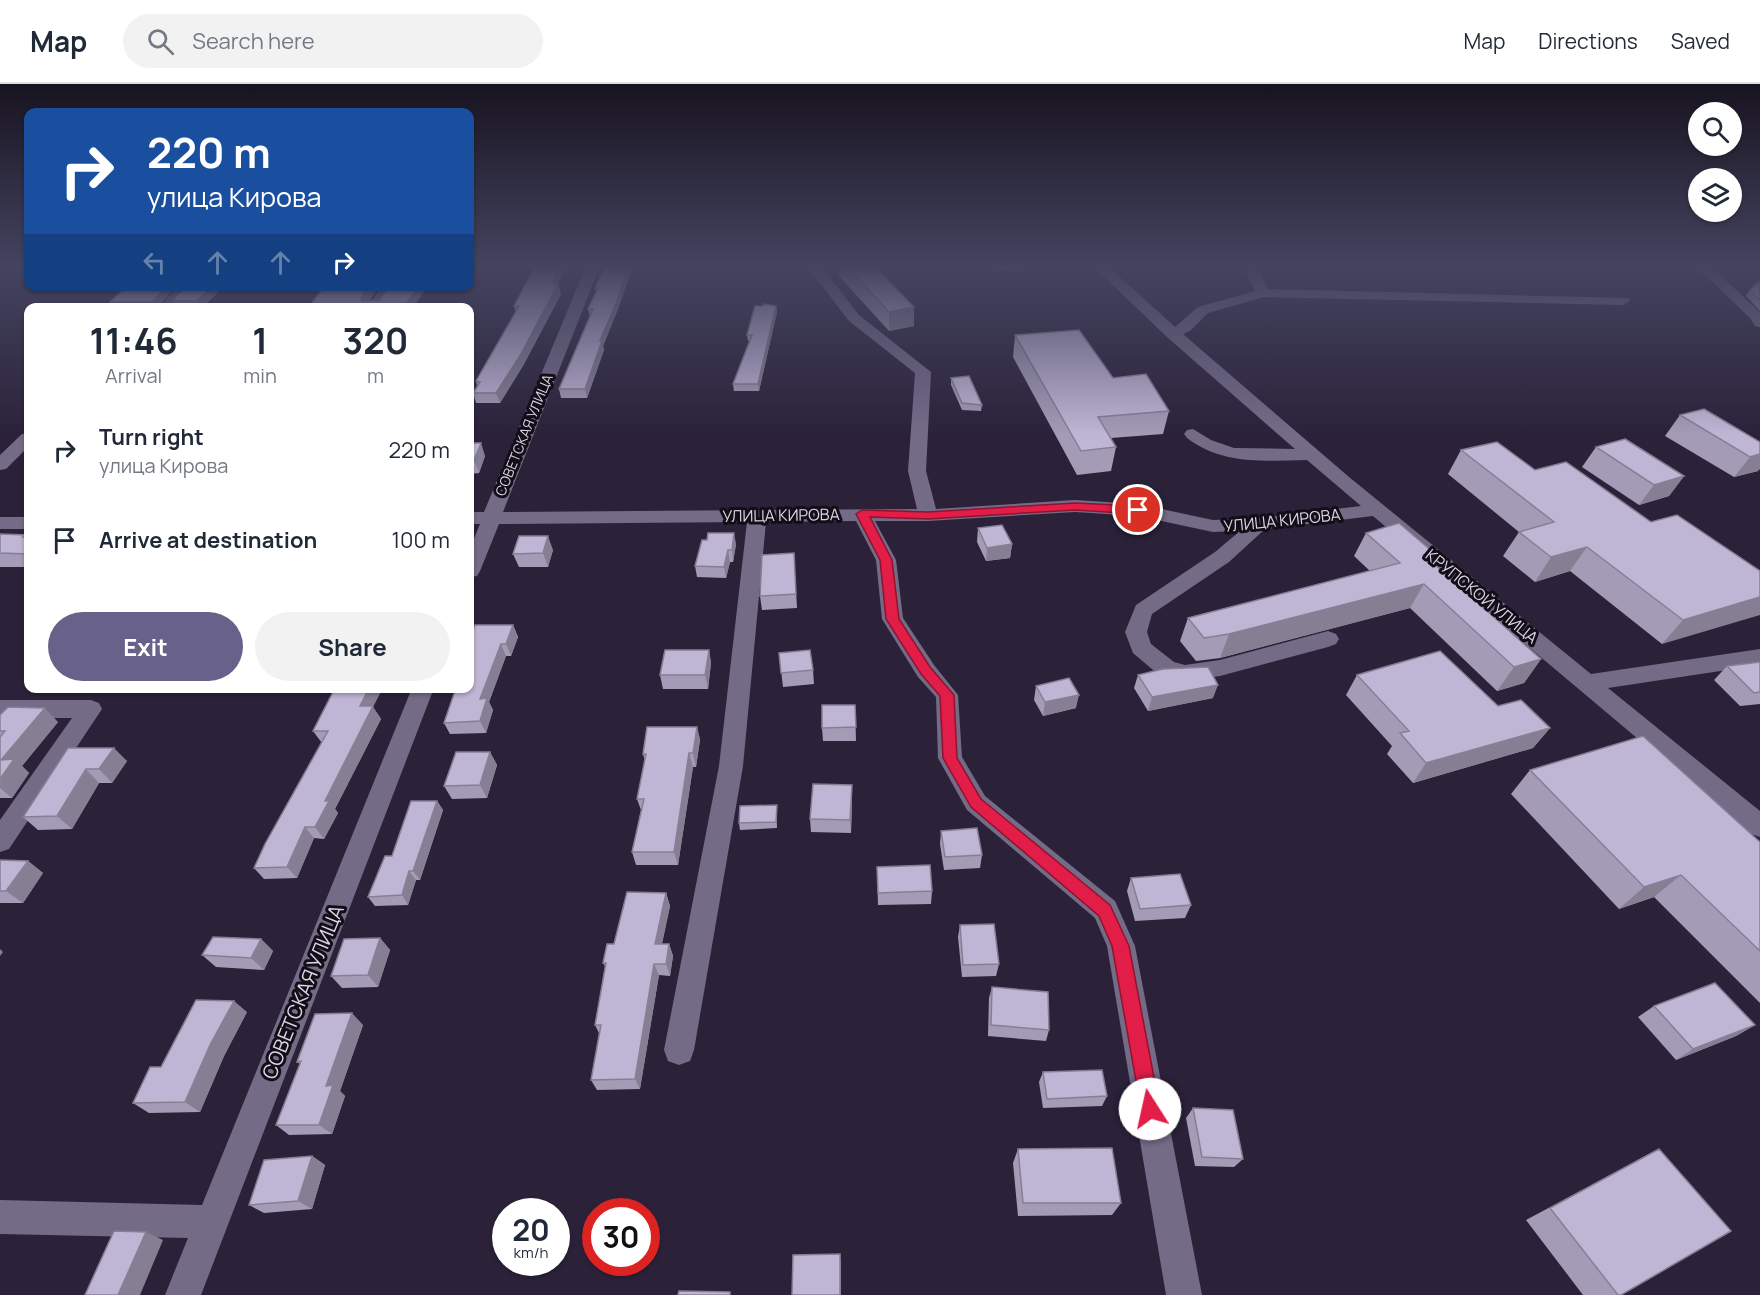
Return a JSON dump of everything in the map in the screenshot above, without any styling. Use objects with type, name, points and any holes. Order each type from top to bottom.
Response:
[{"type":"street","name":"СОВЕТСКАЯ УЛИЦА","points":[[474,561],[570,323]]},
{"type":"street","points":[[860,323],[923,372],[917,471],[928,515]]},
{"type":"street","name":"КРУПСКОЙ УЛИЦА","points":[[1160,323],[1377,510],[1760,826]]},
{"type":"street","points":[[1172,334],[1190,323]]},
{"type":"street","points":[[1193,434],[1203,445],[1230,453],[1313,454]]},
{"type":"street","points":[[0,465],[24,442]]},
{"type":"street","name":"УЛИЦА КИРОВА","points":[[474,518],[928,515],[1075,506],[1138,510],[1213,526],[1260,524],[1377,510]]},
{"type":"street","points":[[862,514],[886,560],[893,619],[926,671],[947,695],[950,758],[976,803],[1105,910],[1120,946],[1184,1295]]},
{"type":"street","points":[[679,1050],[731,766],[757,515]]},
{"type":"street","points":[[0,523],[24,523]]},
{"type":"street","points":[[1260,524],[1222,557],[1143,610],[1136,632],[1141,648],[1167,669],[1185,673],[1220,668],[1328,639]]},
{"type":"street","points":[[1588,683],[1760,657]]},
{"type":"street","name":"СОВЕТСКАЯ УЛИЦА","points":[[183,1295],[421,693]]},
{"type":"street","points":[[0,709],[91,709],[0,841]]},
{"type":"street","points":[[0,1217],[212,1222]]},
{"type":"building","points":[[510,323],[538,323],[496,393],[474,393],[480,382],[476,381]]},
{"type":"building","points":[[587,323],[608,323],[585,389],[559,389]]},
{"type":"building","points":[[750,323],[772,323],[758,384],[733,384],[752,335],[747,335]]},
{"type":"building","points":[[1079,330],[1113,378],[1146,374],[1169,411],[1098,417],[1116,447],[1081,451],[1015,335]]},
{"type":"building","points":[[969,376],[982,405],[962,403],[951,378]]},
{"type":"building","points":[[1704,409],[1760,442],[1760,454],[1750,457],[1680,415]]},
{"type":"building","points":[[1625,439],[1684,476],[1654,485],[1596,447]]},
{"type":"building","points":[[1497,442],[1535,470],[1566,462],[1651,522],[1677,515],[1760,571],[1760,597],[1683,620],[1587,547],[1551,557],[1519,532],[1554,522],[1461,450]]},
{"type":"building","points":[[474,443],[481,443],[474,460]]},
{"type":"building","points":[[1399,523],[1434,553],[1424,555],[1541,659],[1514,667],[1424,584],[1229,634],[1204,638],[1188,618],[1400,563],[1366,533]]},
{"type":"building","points":[[1002,525],[1012,544],[987,548],[978,528]]},
{"type":"building","points":[[708,533],[734,533],[732,550],[728,550],[724,567],[695,566],[702,540],[707,540]]},
{"type":"building","points":[[0,534],[24,535],[24,554],[0,553]]},
{"type":"building","points":[[519,536],[548,536],[543,553],[513,554]]},
{"type":"building","points":[[794,553],[796,594],[760,596],[762,555]]},
{"type":"building","points":[[475,625],[513,625],[506,644],[501,644],[480,699],[487,698],[480,721],[444,723],[454,693],[474,693]]},
{"type":"building","points":[[665,650],[709,650],[705,675],[660,675]]},
{"type":"building","points":[[810,650],[813,670],[781,673],[779,653]]},
{"type":"building","points":[[1440,651],[1498,706],[1521,700],[1550,728],[1426,763],[1400,733],[1409,731],[1357,675]]},
{"type":"building","points":[[1760,662],[1760,692],[1754,693],[1727,666]]},
{"type":"building","points":[[1208,667],[1218,685],[1152,697],[1138,675],[1163,669]]},
{"type":"building","points":[[1069,678],[1079,695],[1045,702],[1036,686]]},
{"type":"building","points":[[332,693],[366,693],[360,706],[373,706],[325,801],[329,801],[315,827],[305,827],[287,867],[254,868],[328,731],[313,731]]},
{"type":"building","points":[[822,705],[855,705],[856,727],[822,728]]},
{"type":"building","points":[[8,707],[45,708],[1,760],[14,759],[0,779],[0,737],[5,731],[0,731],[0,715]]},
{"type":"building","points":[[647,727],[697,727],[693,753],[689,753],[674,852],[632,852],[644,799],[637,799],[646,754],[643,754]]},
{"type":"building","points":[[1643,736],[1760,842],[1760,951],[1681,875],[1644,887],[1530,770]]},
{"type":"building","points":[[68,748],[114,748],[99,769],[86,769],[57,816],[23,817]]},
{"type":"building","points":[[456,752],[490,752],[480,785],[444,786]]},
{"type":"building","points":[[813,784],[852,785],[850,820],[810,819]]},
{"type":"building","points":[[411,801],[437,801],[413,871],[409,871],[402,895],[368,897],[385,856],[392,856]]},
{"type":"building","points":[[777,805],[776,822],[739,823],[740,806]]},
{"type":"building","points":[[977,828],[982,855],[945,857],[941,831]]},
{"type":"building","points":[[0,860],[28,861],[6,891],[0,891]]},
{"type":"building","points":[[930,865],[932,891],[878,893],[877,867]]},
{"type":"building","points":[[1180,874],[1191,905],[1140,909],[1131,878]]},
{"type":"building","points":[[627,892],[666,893],[655,944],[669,944],[666,964],[654,964],[635,1079],[591,1080],[601,1025],[595,1025],[606,963],[603,963],[607,944],[614,944]]},
{"type":"building","points":[[994,924],[999,964],[963,965],[960,925]]},
{"type":"building","points":[[213,937],[261,939],[251,958],[202,955]]},
{"type":"building","points":[[380,938],[368,975],[331,976],[344,939]]},
{"type":"building","points":[[1715,983],[1755,1025],[1693,1049],[1654,1006]]},
{"type":"building","points":[[992,987],[1048,992],[1049,1030],[991,1025]]},
{"type":"building","points":[[196,1000],[234,1001],[210,1045],[185,1102],[133,1103],[150,1067],[161,1067]]},
{"type":"building","points":[[352,1013],[326,1086],[333,1085],[319,1125],[276,1125],[301,1061],[297,1062],[315,1014]]},
{"type":"building","points":[[1102,1070],[1107,1096],[1047,1099],[1043,1072]]},
{"type":"building","points":[[1193,1108],[1233,1110],[1243,1159],[1202,1157]]},
{"type":"building","points":[[1112,1148],[1121,1203],[1023,1203],[1018,1149]]},
{"type":"building","points":[[1659,1149],[1731,1231],[1618,1295],[1550,1208]]},
{"type":"building","points":[[312,1156],[298,1201],[249,1205],[264,1160]]},
{"type":"building","points":[[114,1231],[146,1232],[118,1295],[85,1295]]},
{"type":"building","points":[[840,1254],[840,1295],[792,1295],[793,1255]]},
{"type":"building","points":[[679,1291],[730,1292],[730,1295],[678,1295]]},
{"type":"route","points":[[1138,510],[1075,506],[928,515],[862,514],[886,560],[893,619],[926,671],[947,695],[950,758],[976,803],[1105,910],[1120,946],[1150,1109]]}]
